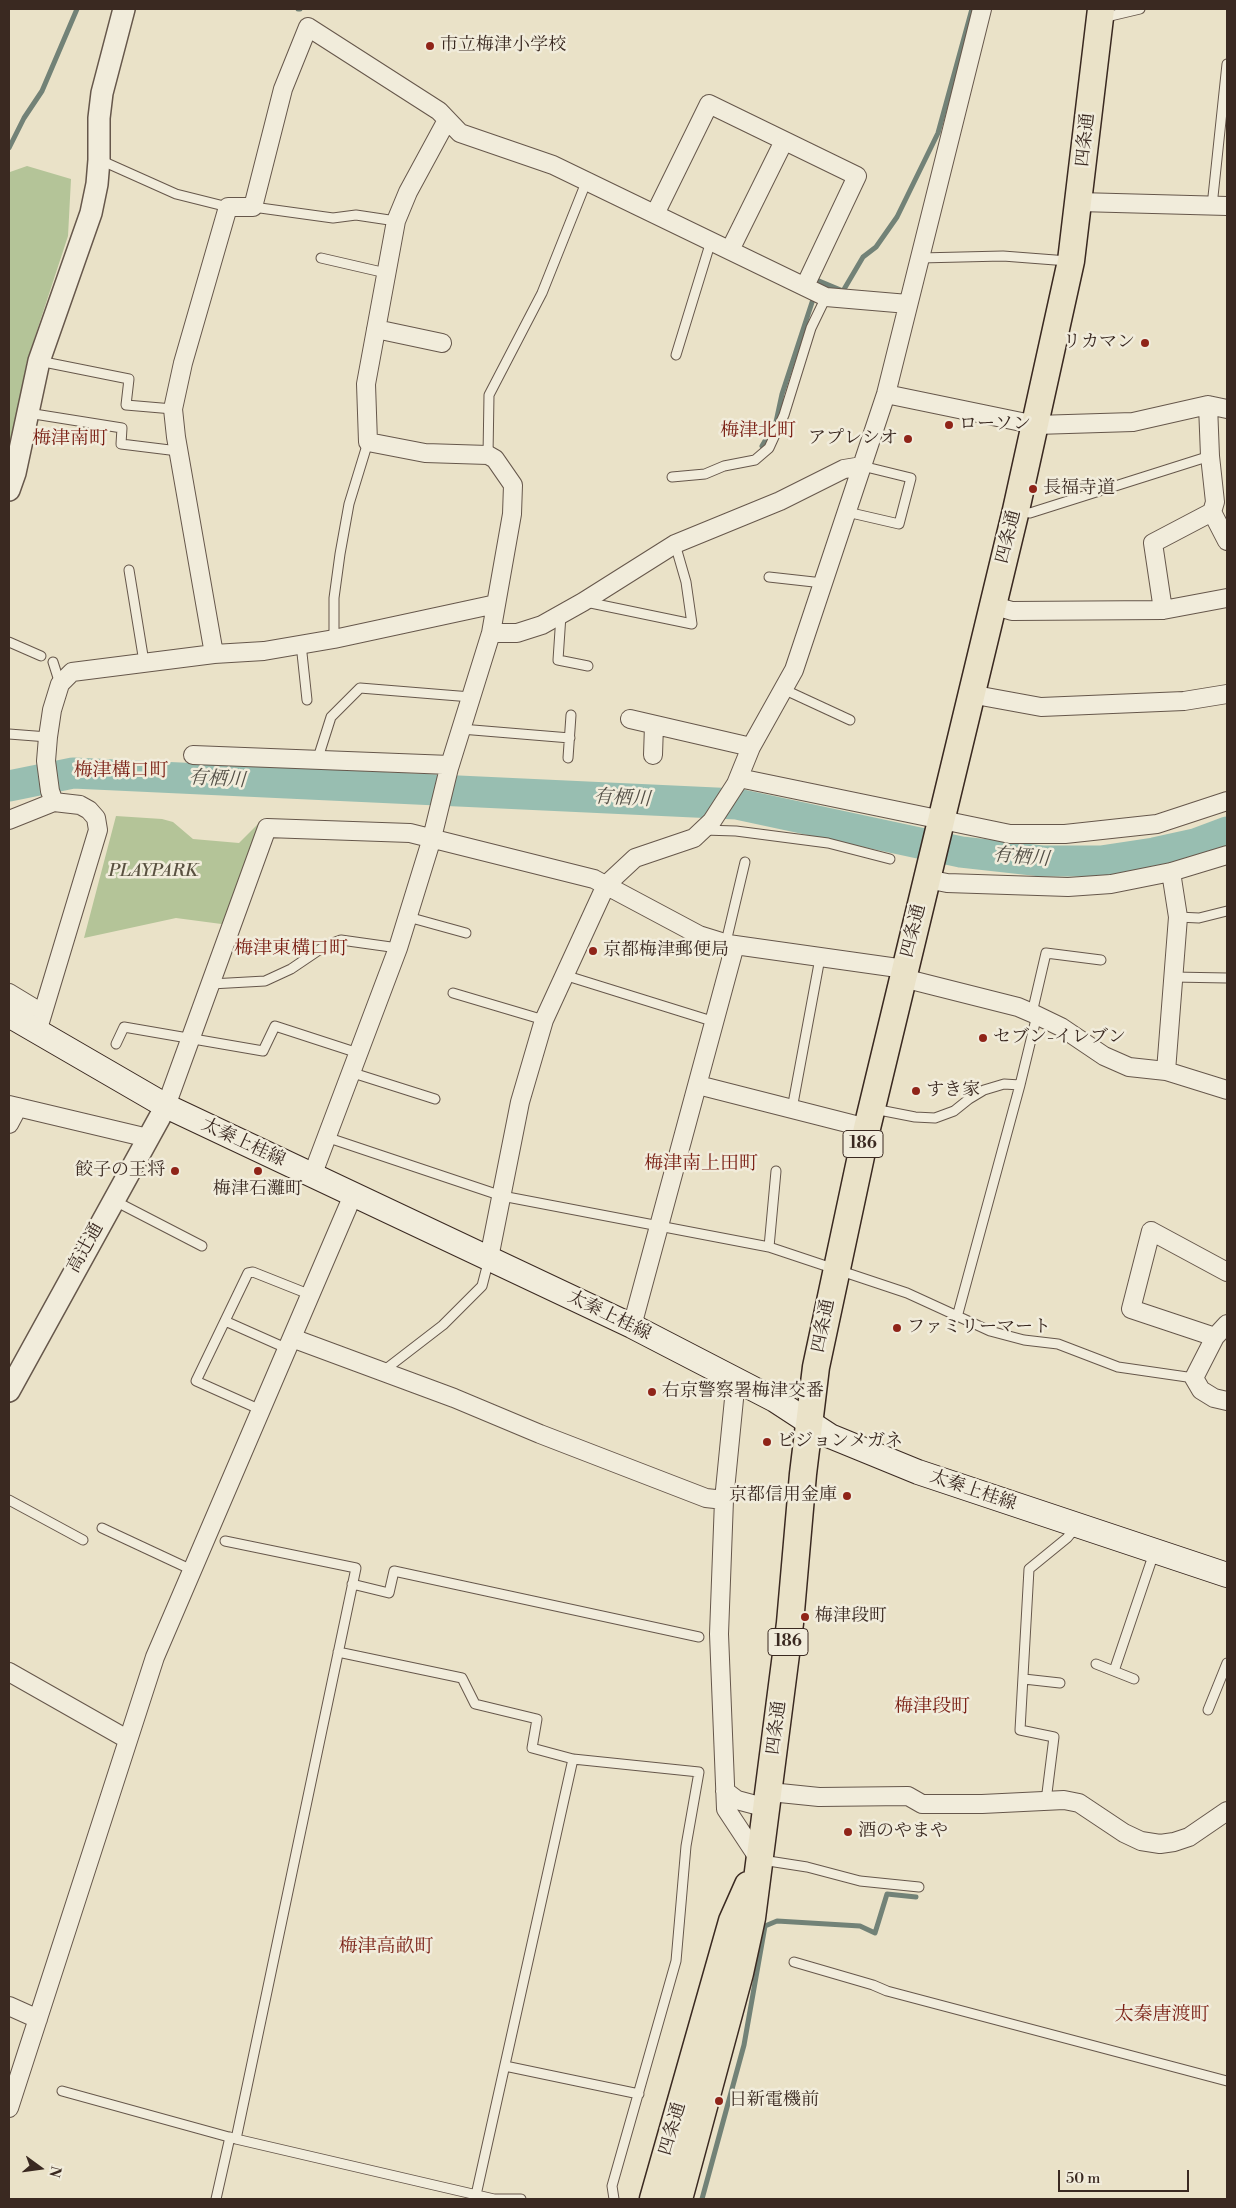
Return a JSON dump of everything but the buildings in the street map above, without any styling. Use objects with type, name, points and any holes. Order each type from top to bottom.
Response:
[{"type":"main road","name":"四条通","points":[[679,2199],[740,1973],[752,1918],[790,1623],[816,1367],[835,1268],[970,694],[1036,425],[1071,261],[1100,14]]},
{"type":"main road","name":"太秦上桂線","points":[[9,1015],[40,1023],[166,1106],[632,1326],[774,1400],[830,1436],[918,1472],[1227,1575]]},
{"type":"main road","name":"四条通","points":[[653,2199],[732,1921],[759,1859]]},
{"type":"street","points":[[9,490],[15,473],[39,361],[91,213],[97,184],[99,118],[102,92],[124,9]]},
{"type":"street","points":[[490,1258],[520,1102],[544,1020],[606,885],[635,858],[694,838],[707,826],[737,781],[751,747],[794,670],[886,394],[982,9]]},
{"type":"street","points":[[214,654],[178,451],[173,409],[183,363],[228,207],[253,208],[282,89],[308,27],[439,111],[460,133],[553,165],[587,180],[826,297],[908,304]]},
{"type":"street","points":[[656,214],[709,104],[857,176],[805,286]]},
{"type":"street","points":[[312,1176],[398,948],[432,838],[449,767],[491,633],[512,514],[513,485],[494,459],[488,455],[425,453],[368,442],[366,384],[396,221],[408,192],[448,120]]},
{"type":"street","points":[[730,250],[784,141]]},
{"type":"street","points":[[1079,202],[1219,206]]},
{"type":"street","points":[[376,329],[442,343]]},
{"type":"street","points":[[886,394],[1036,425],[1132,422],[1208,404],[1227,409]]},
{"type":"street","points":[[1208,404],[1210,456],[1215,502],[1212,512],[1227,540]]},
{"type":"street","points":[[491,633],[517,633],[542,625],[584,602],[675,544],[780,500],[844,469],[862,466]]},
{"type":"street","points":[[1163,610],[1153,543],[1212,512]]},
{"type":"street","points":[[992,605],[1012,611],[1163,610],[1227,598]]},
{"type":"street","points":[[52,796],[46,761],[52,710],[60,684],[72,672],[214,654],[264,651],[496,604]]},
{"type":"street","points":[[970,694],[1041,707],[1184,701],[1227,694]]},
{"type":"street","points":[[630,719],[751,747]]},
{"type":"street","points":[[653,755],[654,725]]},
{"type":"street","points":[[193,755],[449,767]]},
{"type":"street","points":[[737,781],[940,824],[1010,834],[1065,834],[1157,824],[1227,800]]},
{"type":"street","points":[[9,820],[52,796],[89,810],[96,818],[98,830],[40,1023],[9,993]]},
{"type":"street","points":[[166,1106],[267,828],[410,833],[594,879],[700,935],[730,944],[904,974],[1018,1007],[1061,1027],[1104,1056],[1129,1067],[1166,1071],[1227,1090]]},
{"type":"street","points":[[928,872],[947,883],[1068,886],[1111,884],[1171,872],[1227,855]]},
{"type":"street","points":[[1166,1071],[1178,917],[1171,872]]},
{"type":"street","points":[[632,1326],[715,1022],[730,944]]},
{"type":"street","points":[[698,1085],[792,1109],[869,1119]]},
{"type":"street","points":[[9,1124],[14,1106],[148,1138]]},
{"type":"street","name":"高辻通","points":[[9,1391],[14,1368],[166,1106]]},
{"type":"street","points":[[9,2108],[155,1657],[311,1295],[352,1194]]},
{"type":"street","points":[[1227,1272],[1151,1231],[1130,1309],[1221,1331],[1194,1378],[1201,1390],[1214,1398],[1227,1401]]},
{"type":"street","points":[[290,1344],[382,1372],[706,1498],[724,1500]]},
{"type":"street","points":[[736,1379],[724,1500],[719,1634],[725,1791],[726,1809],[759,1859]]},
{"type":"street","points":[[9,1672],[127,1739]]},
{"type":"street","points":[[725,1791],[737,1800],[908,1796],[922,1804],[982,1804],[1064,1800],[1079,1803],[1141,1841],[1160,1844],[1189,1837],[1227,1811]]},
{"type":"street","points":[[9,2006],[38,2019]]},
{"type":"lane","points":[[1100,14],[1140,9]]},
{"type":"lane","points":[[1219,206],[1227,64]]},
{"type":"lane","points":[[99,160],[176,194],[228,207]]},
{"type":"lane","points":[[488,455],[489,395],[542,293],[587,180]]},
{"type":"lane","points":[[253,208],[333,218],[356,215],[396,221]]},
{"type":"lane","points":[[676,355],[712,241]]},
{"type":"lane","points":[[920,258],[1003,256],[1071,261]]},
{"type":"lane","points":[[321,258],[386,274]]},
{"type":"lane","points":[[672,477],[705,474],[724,466],[756,460],[769,448],[784,416],[810,328],[826,297]]},
{"type":"lane","points":[[39,361],[129,379],[126,405],[173,409]]},
{"type":"lane","points":[[28,413],[122,428],[121,444],[178,451]]},
{"type":"lane","points":[[334,638],[334,598],[340,554],[349,504],[368,442]]},
{"type":"lane","points":[[1016,510],[1030,513],[1210,456]]},
{"type":"lane","points":[[847,512],[899,524],[911,478],[862,466]]},
{"type":"lane","points":[[584,602],[692,624],[686,582],[675,544]]},
{"type":"lane","points":[[129,570],[144,662]]},
{"type":"lane","points":[[769,577],[823,583]]},
{"type":"lane","points":[[561,615],[558,660],[588,666]]},
{"type":"lane","points":[[9,642],[41,656]]},
{"type":"lane","points":[[301,644],[307,700]]},
{"type":"lane","points":[[53,662],[60,684]]},
{"type":"lane","points":[[318,761],[331,717],[360,688],[471,697]]},
{"type":"lane","points":[[783,689],[850,720]]},
{"type":"lane","points":[[568,758],[571,716]]},
{"type":"lane","points":[[461,729],[570,738]]},
{"type":"lane","points":[[9,734],[48,737]]},
{"type":"lane","points":[[707,826],[828,843],[890,859]]},
{"type":"lane","points":[[730,944],[745,862]]},
{"type":"lane","points":[[1178,917],[1199,918],[1227,911]]},
{"type":"lane","points":[[408,916],[466,934]]},
{"type":"lane","points":[[211,984],[265,981],[291,970],[325,946],[342,940],[398,948]]},
{"type":"lane","points":[[957,1317],[1020,1085],[1046,953],[1101,960]]},
{"type":"lane","points":[[792,1109],[820,958]]},
{"type":"lane","points":[[564,975],[715,1022]]},
{"type":"lane","points":[[1173,977],[1227,978]]},
{"type":"lane","points":[[453,993],[544,1020]]},
{"type":"lane","points":[[116,1044],[124,1027],[263,1052],[275,1026],[358,1053]]},
{"type":"lane","points":[[350,1072],[435,1098]]},
{"type":"lane","points":[[869,1119],[935,1118],[954,1111],[968,1099],[984,1090],[1004,1084],[1020,1085]]},
{"type":"lane","points":[[326,1136],[502,1196],[769,1247],[907,1293],[990,1331],[1024,1340],[1058,1344],[1118,1367],[1194,1378]]},
{"type":"lane","points":[[769,1247],[776,1171]]},
{"type":"lane","points":[[113,1199],[202,1246]]},
{"type":"lane","points":[[382,1372],[443,1324],[482,1286],[490,1258]]},
{"type":"lane","points":[[261,1410],[196,1381],[248,1273],[253,1272],[311,1295]]},
{"type":"lane","points":[[225,1321],[290,1344]]},
{"type":"lane","points":[[9,1500],[83,1540]]},
{"type":"lane","points":[[1046,1801],[1054,1737],[1020,1730],[1029,1569],[1067,1538],[1078,1526]]},
{"type":"lane","points":[[102,1528],[192,1570]]},
{"type":"lane","points":[[216,2199],[233,2138],[356,1568],[225,1541]]},
{"type":"lane","points":[[1114,1671],[1155,1551]]},
{"type":"lane","points":[[352,1584],[389,1593],[394,1571],[699,1637]]},
{"type":"lane","points":[[338,1652],[462,1678],[474,1704],[537,1719],[532,1748],[573,1759],[699,1772],[686,1846],[676,1961],[612,2186],[614,2199]]},
{"type":"lane","points":[[1096,1664],[1134,1679]]},
{"type":"lane","points":[[1208,1710],[1223,1685],[1227,1664]]},
{"type":"lane","points":[[1024,1679],[1060,1683]]},
{"type":"lane","points":[[476,2195],[573,1759]]},
{"type":"lane","points":[[759,1859],[860,1881],[919,1887]]},
{"type":"lane","points":[[794,1962],[873,1985],[886,1991],[1227,2081]]},
{"type":"lane","points":[[505,2066],[639,2094]]},
{"type":"lane","points":[[62,2091],[233,2138],[494,2199],[521,2199]]},
{"type":"green space","points":[[27,166],[71,179],[68,236],[27,361],[9,457],[9,174]]},
{"type":"green space","name":"PLAYPARK","points":[[116,816],[162,819],[173,822],[193,839],[239,843],[261,821],[229,925],[176,918],[84,938]]},
{"type":"waterway","points":[[9,148],[24,118],[42,91],[77,9]]},
{"type":"waterway","points":[[762,446],[776,422],[782,394],[819,281],[843,291],[863,257],[876,247],[897,217],[938,133],[972,9]]},
{"type":"waterway","name":"有栖川","points":[[9,786],[73,773],[737,804],[961,852],[1042,861],[1101,861],[1154,853],[1195,844],[1227,832]]},
{"type":"waterway","points":[[702,2199],[744,2045],[765,1926],[777,1921],[860,1926],[875,1933],[887,1894],[916,1897]]},
{"type":"place","name":"市立梅津小学校","points":[[430,46]]},
{"type":"place","name":"リカマン","points":[[1145,343]]},
{"type":"place","name":"ローソン","points":[[949,425]]},
{"type":"place","name":"アプレシオ","points":[[908,439]]},
{"type":"place","name":"長福寺道","points":[[1033,489]]},
{"type":"place","name":"京都梅津郵便局","points":[[593,951]]},
{"type":"place","name":"セブン-イレブン","points":[[983,1038]]},
{"type":"place","name":"すき家","points":[[916,1091]]},
{"type":"place","name":"餃子の王将","points":[[175,1171]]},
{"type":"place","name":"梅津石灘町","points":[[258,1171]]},
{"type":"place","name":"ファミリーマート","points":[[897,1328]]},
{"type":"place","name":"右京警察署梅津交番","points":[[652,1392]]},
{"type":"place","name":"ビジョンメガネ","points":[[767,1442]]},
{"type":"place","name":"京都信用金庫","points":[[847,1496]]},
{"type":"place","name":"梅津段町","points":[[805,1617]]},
{"type":"place","name":"酒のやまや","points":[[848,1832]]},
{"type":"place","name":"日新電機前","points":[[719,2101]]},
{"type":"district","name":"梅津北町","points":[[758,431]]},
{"type":"district","name":"梅津南町","points":[[70,439]]},
{"type":"district","name":"梅津構口町","points":[[121,771]]},
{"type":"district","name":"梅津東構口町","points":[[291,949]]},
{"type":"district","name":"梅津南上田町","points":[[701,1164]]},
{"type":"district","name":"梅津段町","points":[[932,1707]]},
{"type":"district","name":"梅津高畝町","points":[[386,1947]]},
{"type":"district","name":"太秦唐渡町","points":[[1162,2015]]}]
